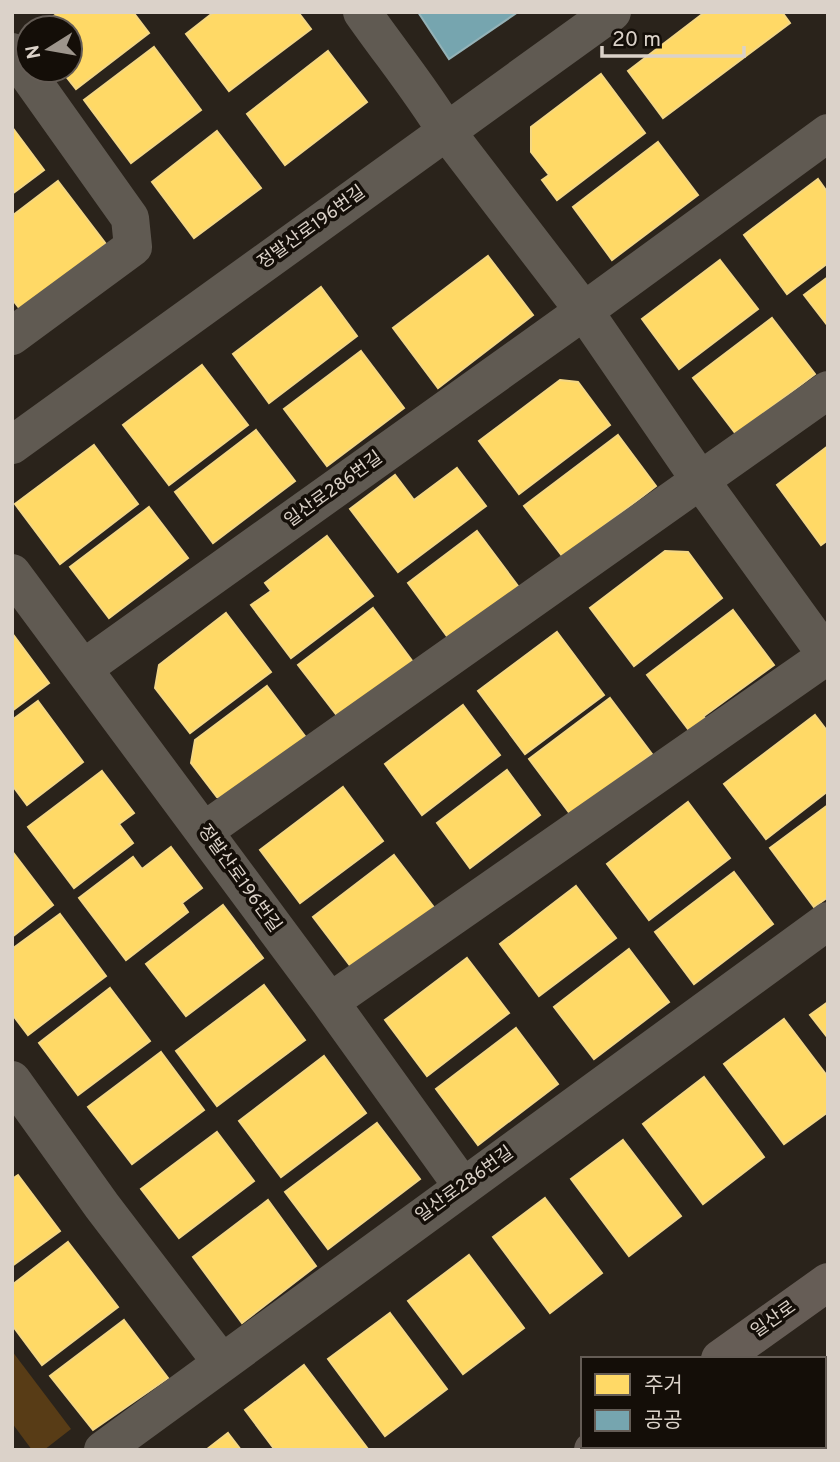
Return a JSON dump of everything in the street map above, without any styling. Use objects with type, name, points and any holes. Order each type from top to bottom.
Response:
[{"type":"main road","name":"일산로","points":[[723,1357],[828,1282]]},
{"type":"street","points":[[330,1002],[828,656],[700,480],[584,311],[446,131],[427,100],[362,12]]},
{"type":"street","name":"정발산로196번길","points":[[12,445],[612,12]]},
{"type":"street","points":[[12,52],[130,218],[133,247],[12,336]]},
{"type":"street","name":"일산로286번길","points":[[84,668],[828,133]]},
{"type":"street","points":[[204,831],[828,390]]},
{"type":"street","name":"정발산로196번길","points":[[12,573],[330,1002],[463,1187]]},
{"type":"street","name":"일산로286번길","points":[[103,1450],[828,921]]},
{"type":"street","points":[[12,1080],[102,1206],[222,1363]]},
{"type":"shaded area","points":[[12,1351],[71,1429],[44,1450],[32,1450],[12,1423]]},
{"type":"building: 주거","points":[[133,12],[149,33],[84,83],[84,14],[56,14]]},
{"type":"building: 주거","points":[[214,12],[298,12],[311,29],[229,91],[186,34]]},
{"type":"building: 주거","points":[[705,12],[782,12],[790,23],[663,118],[628,71]]},
{"type":"building: 주거","points":[[154,47],[201,110],[131,163],[84,100]]},
{"type":"building: 주거","points":[[328,51],[367,102],[285,165],[247,114]]},
{"type":"building: 주거","points":[[601,74],[645,133],[557,200],[542,180],[549,175],[531,152],[531,127]]},
{"type":"building: 주거","points":[[12,127],[44,170],[12,194]]},
{"type":"building: 주거","points":[[217,131],[261,188],[194,238],[152,182]]},
{"type":"building: 주거","points":[[658,142],[698,195],[612,260],[573,207]]},
{"type":"building: 주거","points":[[818,179],[828,193],[828,263],[787,294],[744,235]]},
{"type":"building: 주거","points":[[58,181],[106,244],[20,309],[12,299],[12,216]]},
{"type":"building: 주거","points":[[488,256],[533,315],[438,388],[393,328]]},
{"type":"building: 주거","points":[[720,260],[758,309],[679,369],[642,319]]},
{"type":"building: 주거","points":[[828,277],[828,326],[804,295]]},
{"type":"building: 주거","points":[[321,287],[357,336],[269,403],[233,354]]},
{"type":"building: 주거","points":[[772,318],[815,374],[736,434],[693,378]]},
{"type":"building: 주거","points":[[361,351],[404,408],[327,466],[284,409]]},
{"type":"building: 주거","points":[[202,365],[248,425],[169,485],[123,425]]},
{"type":"building: 주거","points":[[560,380],[578,382],[610,425],[519,494],[479,441]]},
{"type":"building: 주거","points":[[256,430],[295,481],[213,543],[175,492]]},
{"type":"building: 주거","points":[[618,435],[656,486],[563,557],[524,506]]},
{"type":"building: 주거","points":[[94,445],[138,504],[60,564],[15,504]]},
{"type":"building: 주거","points":[[828,446],[828,540],[821,545],[777,485]]},
{"type":"building: 주거","points":[[457,468],[486,506],[398,572],[350,509],[395,475],[414,500]]},
{"type":"building: 주거","points":[[149,507],[188,558],[109,618],[70,567]]},
{"type":"building: 주거","points":[[477,531],[521,590],[452,643],[408,583]]},
{"type":"building: 주거","points":[[327,536],[373,596],[291,658],[251,605],[271,591],[265,583]]},
{"type":"building: 주거","points":[[665,551],[688,552],[722,598],[634,666],[590,608]]},
{"type":"building: 주거","points":[[373,608],[413,662],[339,718],[298,665]]},
{"type":"building: 주거","points":[[733,610],[774,665],[704,716],[707,724],[695,734],[688,729],[647,675]]},
{"type":"building: 주거","points":[[226,613],[271,672],[190,733],[155,688],[159,665]]},
{"type":"building: 주거","points":[[557,632],[604,695],[525,754],[478,691]]},
{"type":"building: 주거","points":[[12,633],[49,683],[12,711]]},
{"type":"building: 주거","points":[[267,686],[311,744],[237,800],[217,797],[191,763],[195,740]]},
{"type":"building: 주거","points":[[610,698],[652,754],[571,815],[529,759]]},
{"type":"building: 주거","points":[[38,701],[83,762],[27,805],[12,785],[12,720]]},
{"type":"building: 주거","points":[[463,705],[500,755],[422,815],[385,764]]},
{"type":"building: 주거","points":[[815,715],[828,732],[828,791],[766,839],[724,784]]},
{"type":"building: 주거","points":[[507,770],[540,815],[470,868],[437,823]]},
{"type":"building: 주거","points":[[102,771],[134,813],[119,824],[133,843],[74,888],[28,827]]},
{"type":"building: 주거","points":[[343,787],[383,841],[300,903],[260,850]]},
{"type":"building: 주거","points":[[688,802],[730,858],[649,920],[607,864]]},
{"type":"building: 주거","points":[[828,805],[828,897],[814,907],[770,848]]},
{"type":"building: 주거","points":[[171,847],[202,888],[182,903],[188,912],[126,960],[79,898],[133,857],[142,869]]},
{"type":"building: 주거","points":[[12,851],[53,905],[12,937]]},
{"type":"building: 주거","points":[[394,855],[436,910],[355,972],[313,917]]},
{"type":"building: 주거","points":[[734,872],[773,924],[694,984],[655,932]]},
{"type":"building: 주거","points":[[576,886],[616,938],[539,996],[500,944]]},
{"type":"building: 주거","points":[[223,905],[263,958],[186,1016],[146,964]]},
{"type":"building: 주거","points":[[60,914],[106,976],[28,1035],[12,1014],[12,949]]},
{"type":"building: 주거","points":[[629,949],[669,1002],[594,1059],[554,1007]]},
{"type":"building: 주거","points":[[467,958],[509,1013],[427,1076],[385,1020]]},
{"type":"building: 주거","points":[[264,985],[305,1040],[217,1106],[176,1051]]},
{"type":"building: 주거","points":[[110,988],[150,1041],[78,1095],[39,1043]]},
{"type":"building: 주거","points":[[828,1002],[828,1038],[810,1015]]},
{"type":"building: 주거","points":[[784,1019],[828,1077],[828,1112],[784,1144],[724,1064]]},
{"type":"building: 주거","points":[[516,1028],[558,1084],[478,1145],[436,1089]]},
{"type":"building: 주거","points":[[161,1052],[204,1110],[132,1164],[88,1107]]},
{"type":"building: 주거","points":[[324,1056],[366,1113],[281,1177],[239,1121]]},
{"type":"building: 주거","points":[[704,1077],[764,1157],[703,1204],[643,1124]]},
{"type":"building: 주거","points":[[377,1123],[420,1179],[328,1249],[285,1192]]},
{"type":"building: 주거","points":[[217,1132],[254,1181],[179,1238],[141,1189]]},
{"type":"building: 주거","points":[[623,1140],[681,1216],[629,1256],[571,1179]]},
{"type":"building: 주거","points":[[18,1175],[60,1231],[12,1266],[12,1179]]},
{"type":"building: 주거","points":[[545,1198],[602,1273],[550,1313],[493,1237]]},
{"type":"building: 주거","points":[[268,1200],[316,1266],[242,1323],[193,1257]]},
{"type":"building: 주거","points":[[68,1242],[118,1307],[42,1365],[12,1325],[12,1285]]},
{"type":"building: 주거","points":[[469,1255],[524,1328],[463,1374],[408,1301]]},
{"type":"building: 주거","points":[[390,1313],[447,1389],[385,1436],[328,1359]]},
{"type":"building: 주거","points":[[124,1320],[168,1378],[93,1430],[50,1376]]},
{"type":"building: 주거","points":[[304,1365],[368,1449],[275,1450],[245,1410]]},
{"type":"building: 주거","points":[[228,1433],[241,1450],[206,1450]]},
{"type":"building: 공공","points":[[418,12],[518,12],[449,59]]}]
